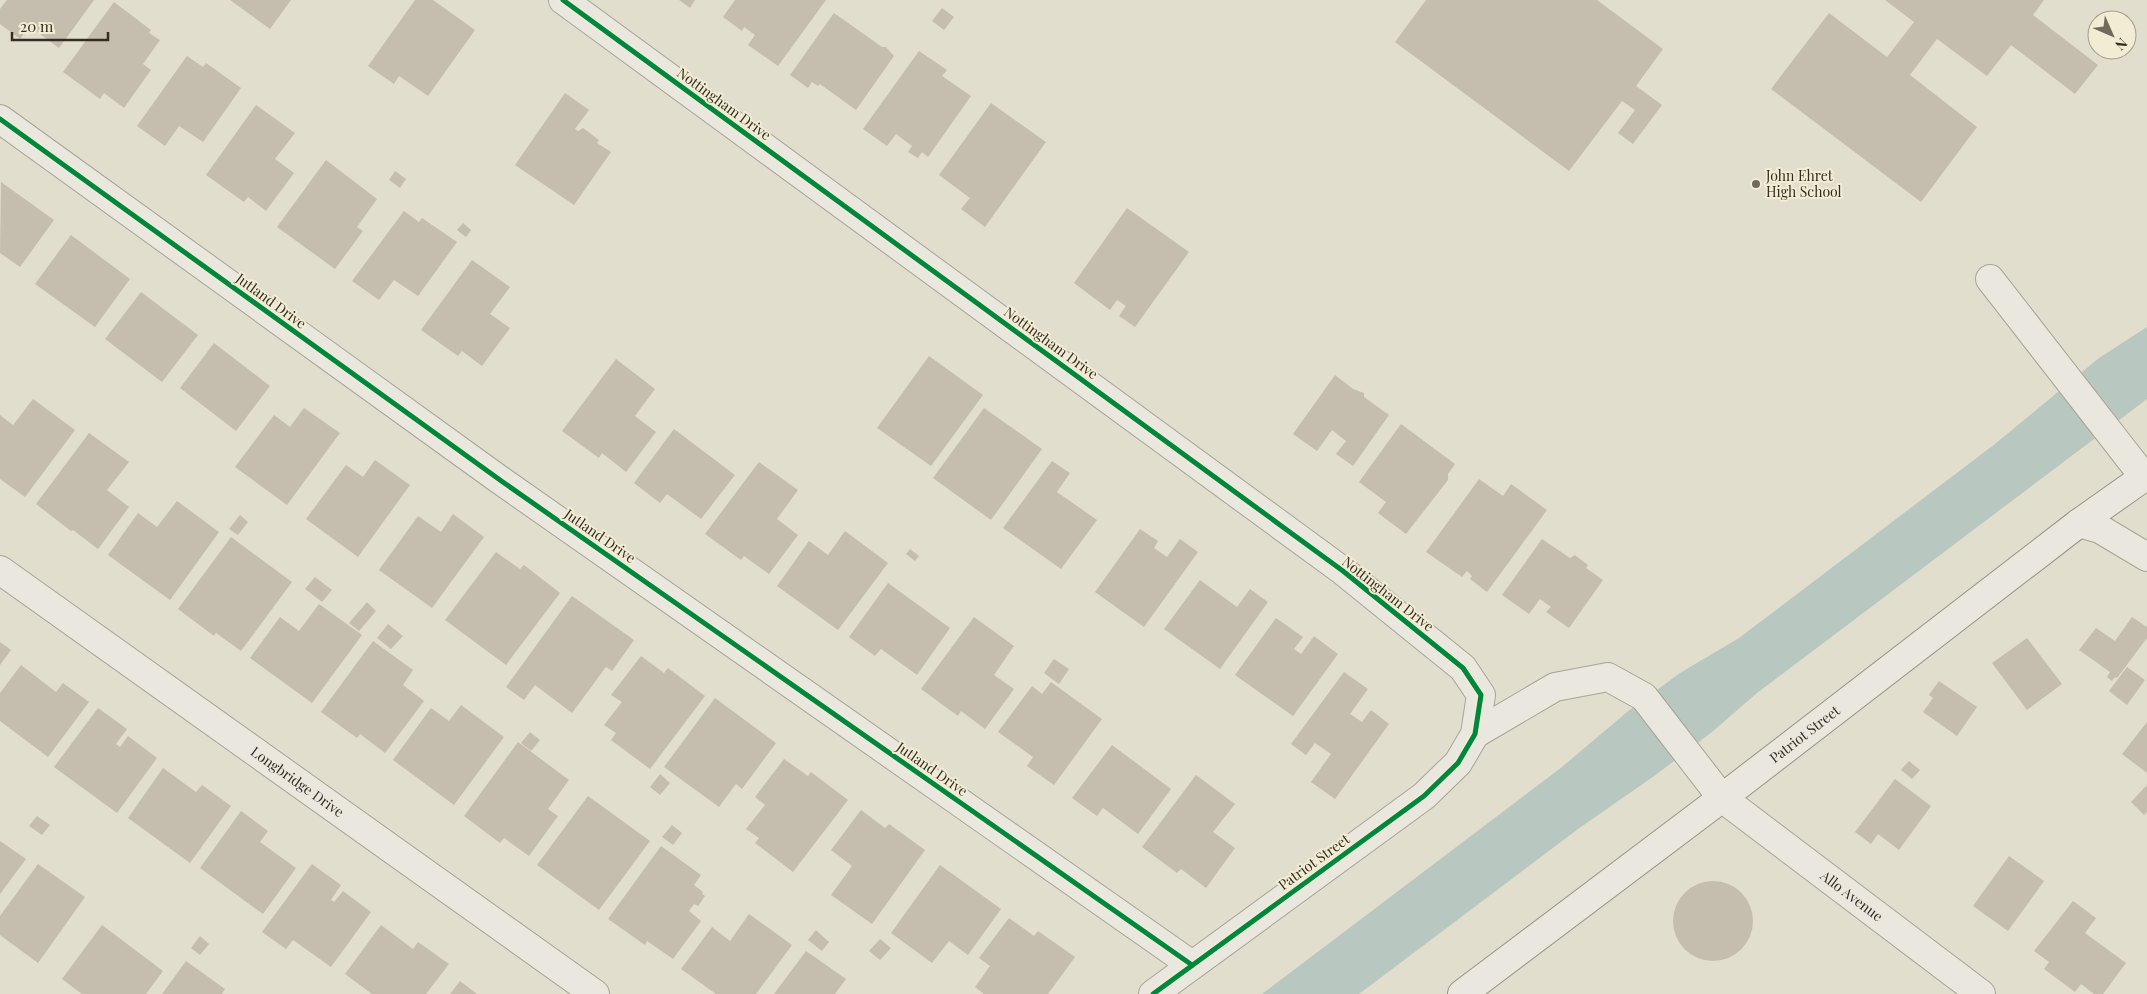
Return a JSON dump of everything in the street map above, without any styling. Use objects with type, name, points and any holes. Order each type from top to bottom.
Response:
[{"type":"street","name":"Nottingham Drive","points":[[563,0],[1342,571],[1463,668],[1481,695],[1475,734]]},
{"type":"street","name":"Jutland Drive","points":[[0,119],[492,474],[1192,965]]},
{"type":"street","points":[[1990,279],[2146,476]]},
{"type":"street","name":"Patriot Street","points":[[1462,994],[1722,798],[2079,523],[2146,476]]},
{"type":"street","points":[[2079,523],[2100,529],[2147,557]]},
{"type":"street","name":"Longbridge Drive","points":[[0,570],[594,994]]},
{"type":"street","name":"Allo Avenue","points":[[1475,734],[1555,687],[1608,677],[1644,697],[1722,798],[1981,994]]},
{"type":"street","name":"Patriot Street","points":[[1153,994],[1424,796],[1458,763],[1475,734]]},
{"type":"shaded area","points":[[2147,327],[2147,399],[1757,693],[1712,732],[1657,774],[1578,829],[1359,994],[1262,994],[1562,767],[1627,712],[1680,673],[1739,638],[1995,444],[2099,358]]},
{"type":"building","points":[[7,0],[94,0],[59,48],[29,26],[20,39],[0,24],[0,9]]},
{"type":"building","points":[[230,0],[291,0],[270,29]]},
{"type":"building","points":[[415,0],[433,0],[475,30],[428,96],[399,76],[394,84],[368,66]]},
{"type":"building","points":[[679,0],[695,0],[690,8]]},
{"type":"building","points":[[735,0],[826,0],[778,66],[748,45],[755,35],[744,27],[742,31],[723,17]]},
{"type":"building","points":[[1426,0],[1597,0],[1663,49],[1636,86],[1662,105],[1633,144],[1618,133],[1635,110],[1622,101],[1569,171],[1395,42]]},
{"type":"building","points":[[1885,0],[2044,0],[2033,15],[2087,57],[2087,60],[2092,60],[2098,65],[2075,94],[2011,45],[1987,76],[1937,39],[1910,75],[1977,127],[1921,202],[1771,89],[1829,13],[1887,57],[1914,22]]},
{"type":"building","points":[[114,2],[151,30],[149,33],[160,40],[143,64],[151,70],[124,108],[104,93],[100,99],[63,72]]},
{"type":"building","points":[[942,8],[954,17],[944,30],[932,21]]},
{"type":"building","points":[[834,13],[882,47],[886,47],[894,56],[856,110],[820,84],[818,86],[812,82],[808,88],[790,75]]},
{"type":"building","points":[[919,51],[947,70],[942,76],[971,96],[928,157],[922,152],[918,158],[908,152],[912,146],[896,134],[887,146],[863,129]]},
{"type":"building","points":[[187,56],[203,67],[206,63],[241,88],[203,142],[179,126],[165,146],[137,126]]},
{"type":"building","points":[[565,93],[589,110],[575,129],[578,131],[583,128],[599,140],[597,143],[611,152],[574,205],[515,165]]},
{"type":"building","points":[[991,103],[1046,142],[985,227],[961,209],[970,198],[939,175]]},
{"type":"building","points":[[256,105],[295,133],[275,159],[294,173],[266,211],[248,197],[244,202],[206,175]]},
{"type":"building","points":[[326,160],[377,199],[357,227],[363,231],[335,269],[277,227]]},
{"type":"building","points":[[395,171],[406,179],[400,188],[389,180]]},
{"type":"building","points":[[1,182],[54,220],[20,267],[0,253]]},
{"type":"building","points":[[1127,208],[1189,252],[1135,327],[1119,316],[1126,306],[1117,300],[1110,310],[1074,283]]},
{"type":"building","points":[[404,211],[419,222],[422,218],[457,242],[418,296],[394,280],[379,300],[352,281]]},
{"type":"building","points":[[463,223],[471,230],[466,237],[457,230]]},
{"type":"building","points":[[71,235],[130,279],[95,327],[35,284]]},
{"type":"building","points":[[472,260],[510,287],[490,314],[510,328],[482,366],[462,351],[458,356],[421,330]]},
{"type":"building","points":[[141,292],[198,335],[162,382],[105,339]]},
{"type":"building","points":[[214,343],[270,386],[236,431],[180,388]]},
{"type":"building","points":[[929,356],[983,395],[931,466],[877,428]]},
{"type":"building","points":[[616,359],[655,389],[635,416],[656,432],[626,472],[602,453],[599,458],[562,431]]},
{"type":"building","points":[[1335,375],[1353,389],[1364,393],[1364,397],[1389,415],[1353,466],[1336,454],[1346,441],[1332,430],[1317,451],[1293,434]]},
{"type":"building","points":[[33,399],[75,430],[25,497],[0,479],[0,415],[13,425]]},
{"type":"building","points":[[304,408],[340,433],[287,505],[235,467],[274,415],[290,427]]},
{"type":"building","points":[[984,408],[1042,449],[991,520],[933,478]]},
{"type":"building","points":[[1401,424],[1455,464],[1448,474],[1448,480],[1406,534],[1378,513],[1386,502],[1359,482]]},
{"type":"building","points":[[674,429],[735,475],[701,519],[667,494],[660,503],[634,483]]},
{"type":"building","points":[[89,433],[129,462],[107,490],[129,507],[98,549],[36,504]]},
{"type":"building","points":[[375,460],[410,485],[358,557],[306,519],[346,465],[363,477]]},
{"type":"building","points":[[1052,461],[1070,473],[1057,492],[1097,520],[1061,569],[1003,528]]},
{"type":"building","points":[[759,462],[798,490],[777,519],[798,535],[769,574],[744,556],[741,560],[705,534]]},
{"type":"building","points":[[1479,479],[1503,496],[1511,484],[1547,510],[1487,592],[1470,579],[1472,576],[1467,571],[1462,577],[1426,552]]},
{"type":"building","points":[[177,501],[219,532],[170,600],[108,555],[138,513],[157,527]]},
{"type":"building","points":[[453,514],[484,537],[432,608],[379,570],[418,516],[441,532]]},
{"type":"building","points":[[240,515],[248,522],[238,535],[229,529]]},
{"type":"building","points":[[1140,529],[1158,541],[1154,548],[1167,557],[1180,539],[1198,552],[1144,627],[1095,592]]},
{"type":"building","points":[[845,531],[888,563],[838,630],[777,586],[809,541],[828,555]]},
{"type":"building","points":[[231,537],[292,582],[241,651],[216,633],[214,636],[178,609]]},
{"type":"building","points":[[1542,539],[1570,558],[1575,555],[1588,565],[1586,568],[1603,580],[1569,628],[1546,612],[1551,607],[1540,599],[1529,614],[1502,595]]},
{"type":"building","points":[[910,549],[919,556],[915,561],[906,554]]},
{"type":"building","points":[[496,552],[520,569],[524,565],[560,593],[506,665],[445,620]]},
{"type":"building","points":[[315,577],[332,590],[322,602],[305,589]]},
{"type":"building","points":[[1200,580],[1237,607],[1250,589],[1268,602],[1220,669],[1164,629]]},
{"type":"building","points":[[888,583],[950,628],[917,675],[881,649],[875,656],[849,637]]},
{"type":"building","points":[[572,596],[634,640],[612,671],[606,667],[572,713],[535,685],[524,700],[506,687]]},
{"type":"building","points":[[367,602],[376,611],[359,631],[349,623]]},
{"type":"building","points":[[319,604],[362,635],[312,703],[250,658],[280,617],[299,631]]},
{"type":"building","points":[[974,617],[1014,646],[994,675],[1014,689],[985,729],[961,711],[958,716],[921,689]]},
{"type":"building","points":[[2132,617],[2147,627],[2147,638],[2117,678],[2115,677],[2112,681],[2107,677],[2110,672],[2079,650],[2096,628],[2115,641]]},
{"type":"building","points":[[1276,618],[1303,637],[1294,649],[1301,654],[1314,636],[1338,654],[1293,716],[1235,675]]},
{"type":"building","points":[[388,624],[403,636],[391,649],[377,638]]},
{"type":"building","points":[[2027,638],[2062,684],[2027,710],[1992,663]]},
{"type":"building","points":[[373,641],[413,670],[403,685],[424,701],[385,753],[360,734],[357,738],[321,712]]},
{"type":"building","points":[[0,642],[11,650],[0,665]]},
{"type":"building","points":[[641,656],[664,673],[668,668],[705,696],[650,769],[611,740],[616,733],[604,725],[622,702],[611,695]]},
{"type":"building","points":[[1054,659],[1069,669],[1059,684],[1044,673]]},
{"type":"building","points":[[21,665],[56,692],[63,683],[89,702],[48,757],[0,721],[0,693]]},
{"type":"building","points":[[2127,667],[2145,680],[2127,705],[2109,691]]},
{"type":"building","points":[[1344,672],[1368,689],[1350,714],[1362,722],[1371,710],[1389,724],[1335,799],[1311,782],[1331,754],[1315,743],[1306,755],[1291,744]]},
{"type":"building","points":[[1939,681],[1977,707],[1957,736],[1923,712],[1933,698],[1929,695]]},
{"type":"building","points":[[1051,682],[1102,719],[1054,785],[1027,766],[1033,757],[998,732],[1032,686],[1042,694]]},
{"type":"building","points":[[715,698],[776,743],[742,789],[736,784],[719,807],[664,767]]},
{"type":"building","points":[[461,705],[504,737],[454,805],[393,760],[431,708],[449,721]]},
{"type":"building","points":[[98,708],[127,729],[116,744],[120,747],[128,736],[157,758],[117,813],[54,767]]},
{"type":"building","points":[[2147,722],[2147,773],[2122,754]]},
{"type":"building","points":[[530,732],[540,740],[531,751],[521,743]]},
{"type":"building","points":[[518,742],[569,780],[548,809],[558,816],[529,856],[504,838],[500,843],[464,816]]},
{"type":"building","points":[[1112,745],[1171,789],[1138,834],[1103,808],[1097,816],[1072,798]]},
{"type":"building","points":[[784,759],[808,776],[811,772],[848,800],[793,872],[755,843],[759,838],[746,829],[765,805],[755,797]]},
{"type":"building","points":[[1909,761],[1920,770],[1912,779],[1901,770]]},
{"type":"building","points":[[163,768],[196,792],[202,785],[231,806],[190,863],[128,818]]},
{"type":"building","points":[[660,774],[670,783],[660,795],[650,787]]},
{"type":"building","points":[[1196,775],[1235,804],[1213,832],[1235,848],[1206,888],[1181,869],[1177,873],[1142,847]]},
{"type":"building","points":[[1895,779],[1931,806],[1899,850],[1878,834],[1871,844],[1855,832]]},
{"type":"building","points":[[2147,785],[2147,812],[2144,815],[2131,802]]},
{"type":"building","points":[[588,796],[650,841],[599,910],[537,865]]},
{"type":"building","points":[[861,810],[885,828],[889,824],[925,850],[872,924],[831,895],[852,866],[831,850]]},
{"type":"building","points":[[241,811],[268,831],[260,842],[296,868],[263,914],[200,868]]},
{"type":"building","points":[[37,816],[50,825],[42,835],[29,826]]},
{"type":"building","points":[[672,825],[682,833],[673,845],[662,837]]},
{"type":"building","points":[[0,841],[26,859],[0,894]]},
{"type":"building","points":[[661,846],[701,875],[694,885],[705,896],[698,906],[694,904],[689,911],[701,921],[673,959],[647,941],[645,945],[608,919]]},
{"type":"building","points":[[2009,856],[2044,881],[2008,931],[1973,906]]},
{"type":"building","points":[[38,864],[85,897],[38,963],[0,935],[0,916]]},
{"type":"building","points":[[312,864],[341,885],[331,900],[334,902],[343,891],[371,912],[331,967],[293,940],[286,949],[262,932]]},
{"type":"building","points":[[940,865],[1001,909],[968,955],[949,941],[932,963],[891,933]]},
{"type":"building","points":[[1713,881],[1728,884],[1741,893],[1750,906],[1753,921],[1750,936],[1741,949],[1728,958],[1713,961],[1698,958],[1685,949],[1676,936],[1673,921],[1676,906],[1685,893],[1698,884]]},
{"type":"building","points":[[2073,901],[2096,918],[2085,933],[2126,963],[2103,994],[2094,994],[2081,984],[2075,992],[2044,969],[2049,962],[2034,951]]},
{"type":"building","points":[[749,914],[792,945],[756,994],[716,994],[681,969],[712,927],[730,941]]},
{"type":"building","points":[[1009,918],[1034,936],[1038,931],[1075,957],[1048,994],[984,994],[975,987],[990,966],[979,958]]},
{"type":"building","points":[[102,925],[163,971],[146,994],[82,994],[62,979]]},
{"type":"building","points":[[381,925],[413,949],[418,942],[449,964],[426,994],[372,994],[345,974]]},
{"type":"building","points":[[816,930],[829,942],[822,951],[808,940]]},
{"type":"building","points":[[200,936],[209,944],[200,955],[191,948]]},
{"type":"building","points":[[880,939],[891,948],[880,960],[869,951]]},
{"type":"building","points":[[806,951],[846,979],[835,994],[774,994]]},
{"type":"building","points":[[186,961],[225,989],[222,994],[162,994]]},
{"type":"building","points":[[460,981],[477,994],[450,994]]},
{"type":"cycle path","points":[[563,0],[1343,571],[1463,668],[1481,695],[1475,734],[1458,763],[1424,796],[1153,994]]},
{"type":"cycle path","points":[[0,119],[500,480],[1192,965]]},
{"type":"place","name":"John Ehret High School","points":[[1756,184]]}]
